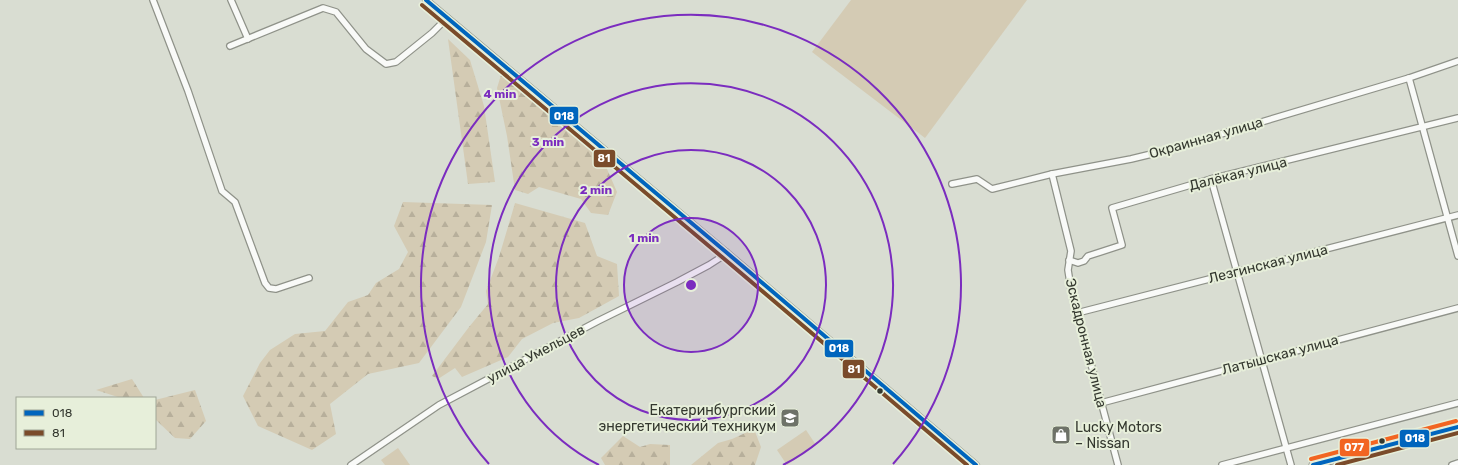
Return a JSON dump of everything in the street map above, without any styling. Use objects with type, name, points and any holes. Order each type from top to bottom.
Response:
[{"type":"main road","points":[[1313,465],[1458,427]]},
{"type":"street","points":[[153,0],[188,91],[222,191],[235,202],[266,283],[269,288],[276,289],[309,278]]},
{"type":"street","points":[[231,0],[248,39]]},
{"type":"street","points":[[426,0],[726,252],[976,465]]},
{"type":"street","points":[[230,46],[323,8],[336,12],[366,48],[386,64],[396,62],[432,33],[447,18]]},
{"type":"street","name":"Окраинная улица","points":[[952,184],[977,179],[992,189],[1052,174],[1177,147],[1409,78],[1458,61]]},
{"type":"street","points":[[1409,78],[1458,256]]},
{"type":"street","name":"Далёкая улица","points":[[1069,260],[1078,263],[1084,261],[1088,256],[1122,245],[1112,208],[1211,180],[1458,118]]},
{"type":"street","name":"Эскадронная улица","points":[[1052,174],[1071,251],[1068,270],[1077,313],[1118,465]]},
{"type":"street","points":[[1211,180],[1291,465]]},
{"type":"street","name":"Лезгинская улица","points":[[1077,313],[1458,215]]},
{"type":"street","name":"улица Умельцев","points":[[351,465],[438,405],[709,265],[723,256],[726,252]]},
{"type":"street","name":"Латышская улица","points":[[1102,403],[1262,359],[1458,308]]},
{"type":"street","points":[[1222,465],[1458,403]]},
{"type":"street","points":[[1452,465],[1458,463]]},
{"type":"green space","points":[[851,0],[1027,0],[925,138],[812,52]]},
{"type":"green space","points":[[448,39],[470,60],[484,106],[495,182],[468,184]]},
{"type":"green space","points":[[501,75],[604,162],[617,192],[608,215],[591,213],[581,199],[539,187],[528,194],[515,190],[507,136],[497,88]]},
{"type":"green space","points":[[403,202],[492,205],[486,242],[461,307],[419,363],[368,374],[330,404],[336,434],[312,450],[258,426],[243,396],[260,363],[270,350],[295,334],[325,331],[348,302],[368,295],[376,283],[399,269],[408,252],[394,226]]},
{"type":"green space","points":[[515,203],[585,223],[597,256],[617,264],[619,296],[579,318],[553,323],[522,339],[508,357],[462,377],[455,368],[438,379],[432,376],[488,304],[486,291],[499,257]]},
{"type":"green space","points":[[132,379],[143,397],[118,397],[96,390]]},
{"type":"green space","points":[[195,390],[206,421],[190,439],[175,438],[156,420],[156,400]]},
{"type":"green space","points":[[754,429],[761,447],[755,465],[691,465],[718,443],[732,439]]},
{"type":"green space","points":[[806,430],[816,445],[787,465],[777,450]]},
{"type":"green space","points":[[623,436],[640,447],[650,444],[670,445],[670,465],[605,465],[601,458]]},
{"type":"green space","points":[[398,448],[410,465],[385,465],[381,460]]},
{"type":"transit line","name":"018","points":[[426,0],[726,252],[976,465]]},
{"type":"transit line","name":"81","points":[[422,5],[967,465]]},
{"type":"transit line","name":"077","points":[[1311,459],[1456,421]]},
{"type":"transit line","name":"018","points":[[1313,465],[1458,427]]},
{"type":"transit line","name":"81","points":[[1337,465],[1458,433]]},
{"type":"place","name":"Екатеринбургский энергетический техникум","points":[[790,418]]},
{"type":"place","name":"Lucky Motors – Nissan","points":[[1061,435]]}]
